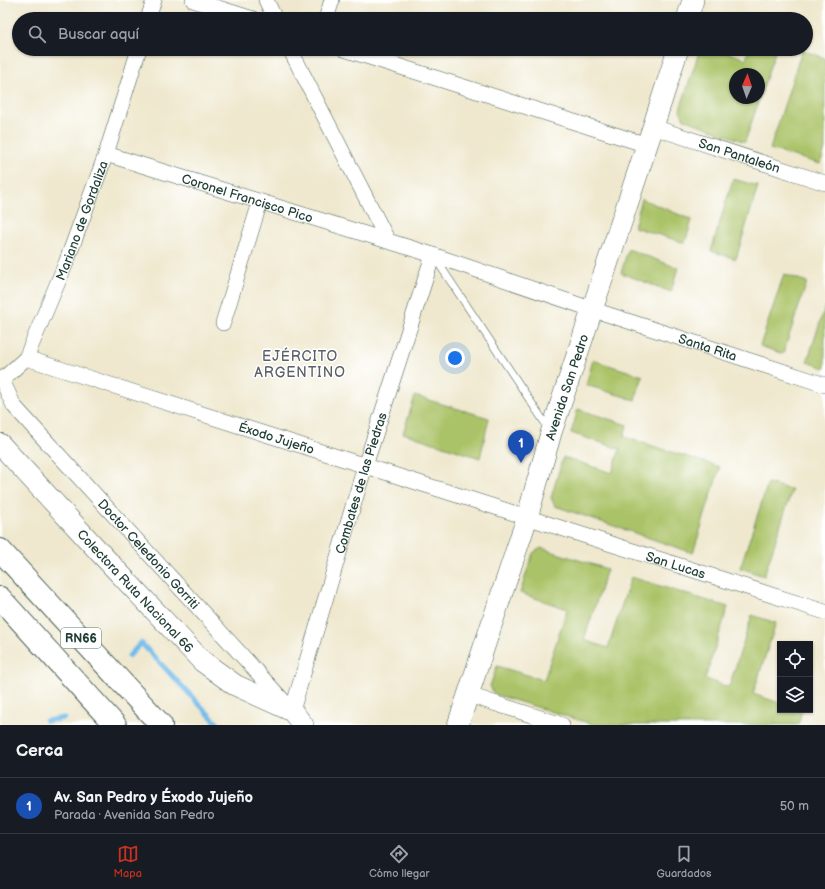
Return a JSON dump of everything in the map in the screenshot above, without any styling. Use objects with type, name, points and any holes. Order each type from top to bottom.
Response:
[{"type":"highway","name":"RN66","points":[[0,550],[161,725]]},
{"type":"highway","name":"RN66","points":[[0,598],[115,725]]},
{"type":"street","points":[[150,12],[154,0]]},
{"type":"street","points":[[193,0],[231,12]]},
{"type":"street","points":[[266,0],[272,12]]},
{"type":"street","points":[[328,12],[332,0]]},
{"type":"street","points":[[689,12],[693,0]]},
{"type":"street","name":"Mariano de Gordaliza","points":[[1,380],[26,358],[66,263],[106,154],[137,56]]},
{"type":"street","points":[[294,56],[388,241]]},
{"type":"street","name":"San Pantaleón","points":[[369,56],[650,136],[825,183]]},
{"type":"street","name":"Avenida San Pedro","points":[[458,725],[527,518],[551,433],[591,309],[676,56]]},
{"type":"street","name":"Coronel Francisco Pico","points":[[106,154],[433,255],[591,309]]},
{"type":"street","points":[[223,323],[260,202]]},
{"type":"street","name":"Combates de las Piedras","points":[[298,718],[365,466],[433,255]]},
{"type":"street","name":"Santa Rita","points":[[591,309],[825,385]]},
{"type":"street","name":"Éxodo Jujeño","points":[[26,358],[527,518]]},
{"type":"street","name":"Doctor Celedonio Gorriti","points":[[1,380],[14,406],[298,718]]},
{"type":"street","name":"Colectora Ruta Nacional 66","points":[[0,444],[109,563],[202,661],[235,685],[298,718]]},
{"type":"street","name":"San Lucas","points":[[527,518],[825,612]]},
{"type":"street","points":[[469,694],[562,725]]},
{"type":"lane","points":[[433,255],[551,433]]},
{"type":"green space","points":[[813,54],[825,58],[825,149],[820,164],[770,149],[800,56],[813,56]]},
{"type":"green space","points":[[698,56],[737,56],[746,59],[747,56],[774,56],[765,82],[765,68],[729,68],[729,104],[758,104],[745,142],[684,119],[680,110]]},
{"type":"green space","points":[[733,179],[758,186],[736,259],[711,251]]},
{"type":"green space","points":[[642,199],[692,220],[685,243],[634,227]]},
{"type":"green space","points":[[628,249],[678,268],[671,292],[621,273]]},
{"type":"green space","points":[[784,274],[807,282],[783,354],[760,346]]},
{"type":"green space","points":[[825,307],[825,368],[807,362]]},
{"type":"green space","points":[[593,360],[643,376],[635,400],[586,385]]},
{"type":"green space","points":[[415,396],[489,418],[480,458],[403,433]]},
{"type":"green space","points":[[578,409],[627,425],[624,437],[720,467],[693,553],[555,506],[551,498],[563,457],[612,473],[620,449],[571,433]]},
{"type":"green space","points":[[768,483],[792,490],[764,576],[740,568]]},
{"type":"green space","points":[[541,548],[607,569],[584,640],[608,648],[631,577],[728,607],[705,679],[729,687],[752,615],[776,623],[753,694],[777,702],[777,713],[801,713],[798,725],[595,725],[494,694],[490,686],[497,666],[544,680],[567,609],[520,593],[533,553]]},
{"type":"waterway","points":[[129,656],[141,643],[219,725]]},
{"type":"waterway","points":[[46,721],[64,718]]},
{"type":"place","name":"Av. San Pedro y Éxodo Jujeño","points":[[521,463]]},
{"type":"district","name":"EJÉRCITO ARGENTINO","points":[[300,364]]}]
